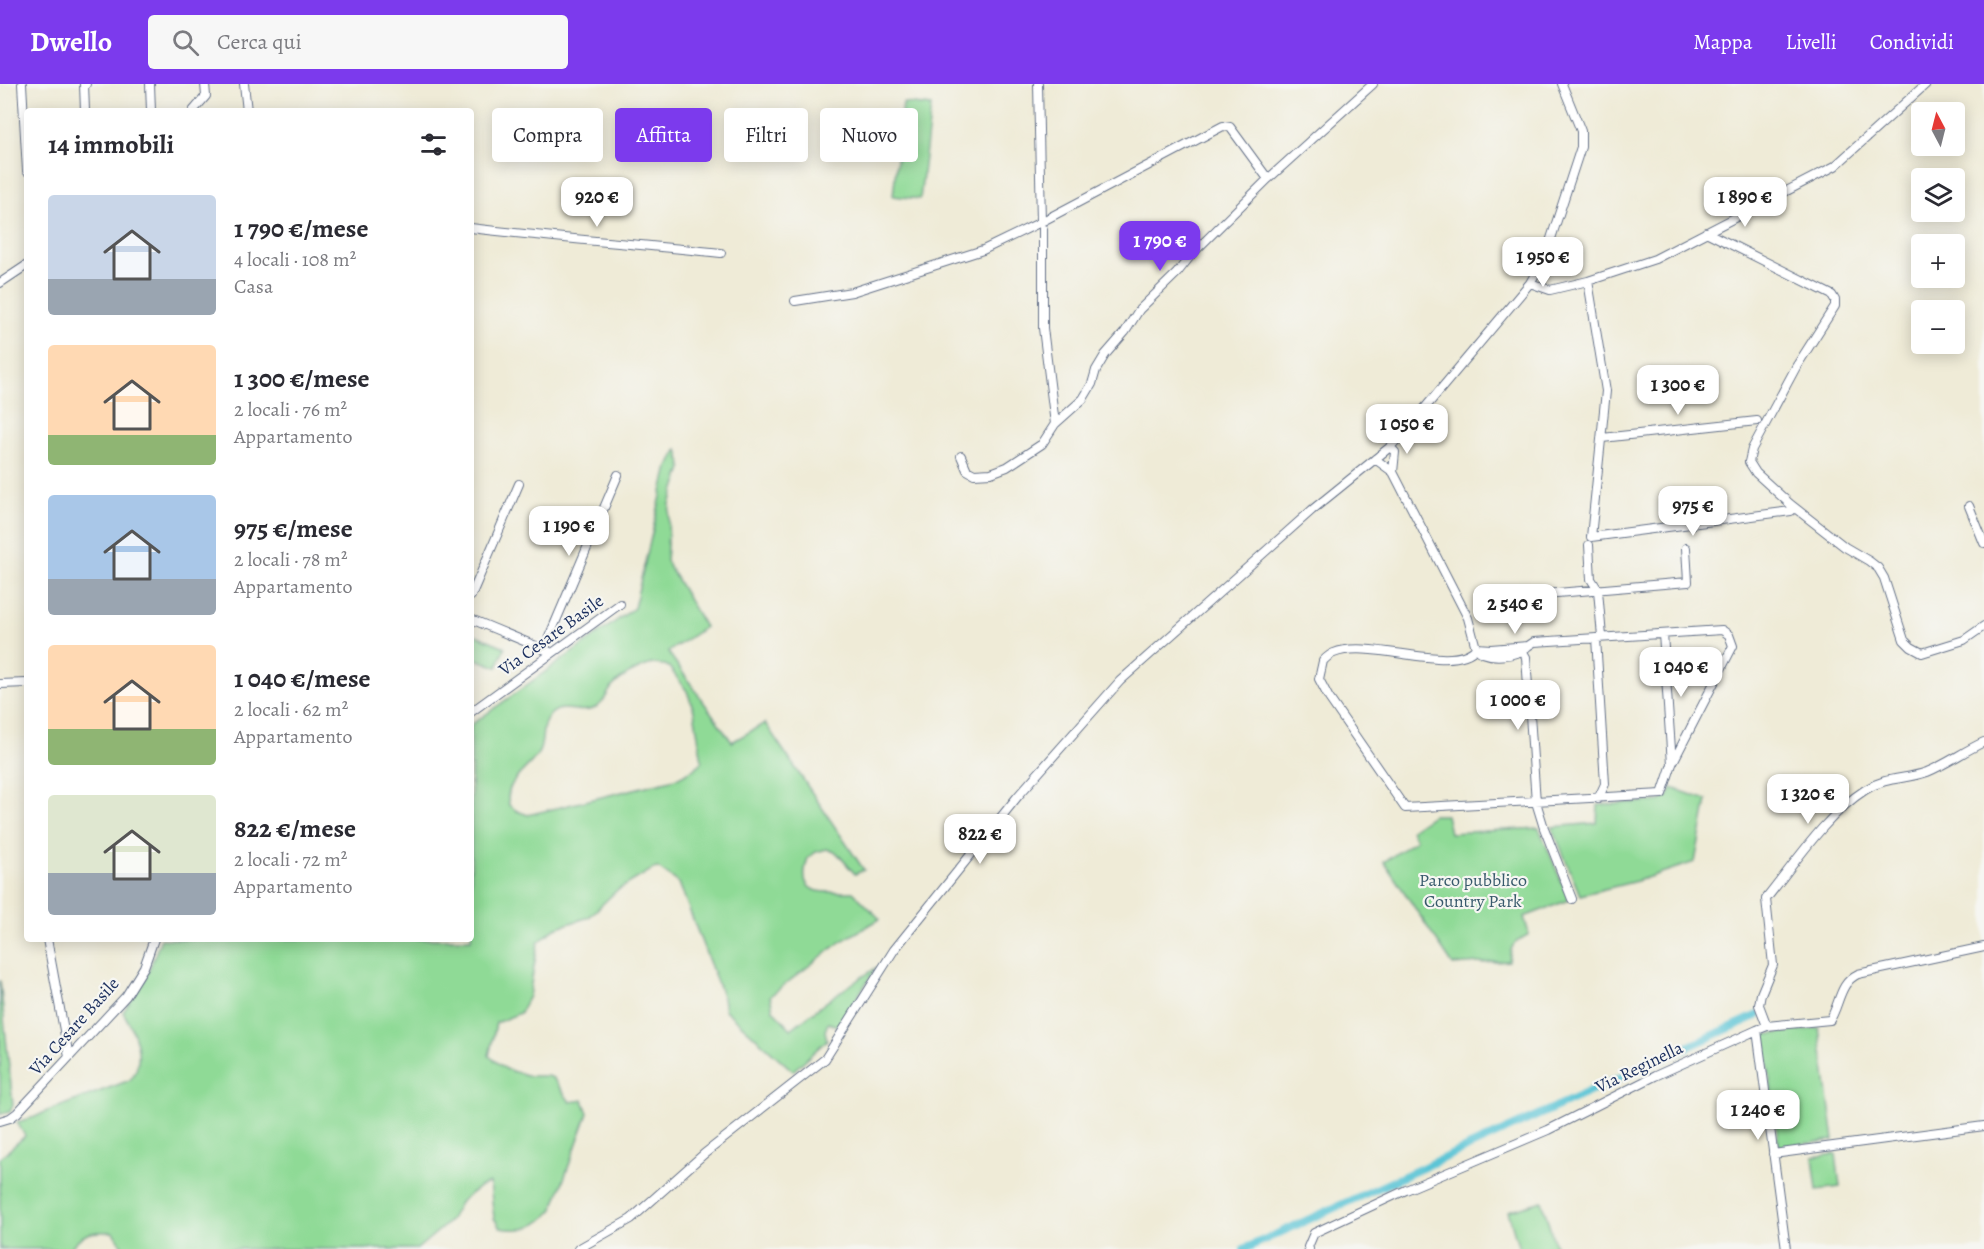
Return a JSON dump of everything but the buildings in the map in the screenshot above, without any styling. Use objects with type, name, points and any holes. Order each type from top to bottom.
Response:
[{"type":"street","points":[[22,84],[24,119]]},
{"type":"street","points":[[85,108],[86,84]]},
{"type":"street","points":[[150,84],[151,108]]},
{"type":"street","points":[[196,108],[206,96],[205,84]]},
{"type":"street","points":[[244,84],[247,108]]},
{"type":"street","points":[[1038,84],[1043,328],[1055,424]]},
{"type":"street","points":[[961,456],[967,470],[974,474],[991,473],[1007,467],[1042,444],[1055,424],[1083,399],[1105,355],[1140,310],[1177,273],[1192,254],[1268,179],[1373,84]]},
{"type":"street","points":[[578,1249],[631,1220],[704,1154],[825,1059],[894,950],[1018,796],[1120,681],[1311,510],[1390,447],[1408,428],[1530,283],[1545,257],[1581,147],[1581,130],[1562,84]]},
{"type":"street","points":[[1530,283],[1550,290],[1588,281],[1655,259],[1835,166],[1926,84]]},
{"type":"street","points":[[795,301],[862,289],[983,250],[1042,226],[1223,126],[1230,127],[1268,179]]},
{"type":"street","points":[[474,228],[721,253]]},
{"type":"street","points":[[1706,232],[1810,283],[1832,295],[1835,300],[1835,306],[1796,367],[1752,449],[1749,462],[1756,473],[1790,504],[1845,547],[1878,568],[1884,578],[1904,640],[1911,648],[1922,653],[1964,640],[1984,626]]},
{"type":"street","points":[[2,277],[24,266]]},
{"type":"street","points":[[1588,281],[1606,392],[1591,537],[1791,511]]},
{"type":"street","points":[[1602,438],[1757,421]]},
{"type":"street","points":[[1390,447],[1395,452],[1393,472]]},
{"type":"street","points":[[1375,459],[1393,472],[1468,618],[1476,648]]},
{"type":"street","points":[[544,649],[618,475]]},
{"type":"street","points":[[474,589],[519,484]]},
{"type":"street","points":[[1969,506],[1984,543]]},
{"type":"street","points":[[1589,545],[1591,579],[1598,590],[1605,784],[1598,798]]},
{"type":"street","points":[[1533,595],[1688,582],[1686,548]]},
{"type":"street","name":"Via Cesare Basile","points":[[474,710],[620,604]]},
{"type":"street","points":[[474,620],[554,653]]},
{"type":"street","points":[[1722,630],[1729,634],[1733,641],[1733,646],[1672,764],[1662,794],[1405,808],[1329,698],[1319,679],[1323,661],[1333,653],[1350,649],[1435,658],[1464,657],[1476,648],[1525,649],[1534,642],[1722,630]]},
{"type":"street","points":[[1663,634],[1672,764]]},
{"type":"street","points":[[1525,649],[1536,802],[1572,899]]},
{"type":"street","points":[[0,684],[24,683]]},
{"type":"street","points":[[1766,1023],[1759,1005],[1773,965],[1766,899],[1816,836],[1847,804],[1865,790],[1894,777],[1927,772],[1984,742]]},
{"type":"street","points":[[47,942],[69,1057]]},
{"type":"street","name":"Via Cesare Basile","points":[[0,1121],[17,1113],[126,996],[144,967],[153,942]]},
{"type":"street","name":"Via Reginella","points":[[1309,1249],[1314,1233],[1406,1190],[1548,1130],[1766,1023],[1830,1020],[1849,978],[1858,974],[1984,947]]},
{"type":"street","points":[[1757,1029],[1786,1249]]},
{"type":"street","points":[[1773,1154],[1984,1126]]},
{"type":"green space","points":[[903,103],[931,106],[920,199],[893,196],[897,162],[918,162],[918,108],[902,108]]},
{"type":"green space","points":[[678,449],[682,468],[670,504],[666,561],[705,627],[668,652],[732,742],[765,723],[864,870],[855,874],[837,853],[827,849],[816,852],[808,858],[805,871],[805,880],[809,887],[823,892],[853,892],[880,919],[840,942],[770,996],[773,1010],[791,1029],[877,967],[838,1026],[828,1023],[825,1031],[827,1040],[793,1071],[725,1010],[723,998],[679,883],[658,868],[653,869],[616,891],[589,917],[555,928],[538,943],[529,996],[520,1013],[496,1023],[489,1056],[506,1069],[530,1076],[553,1078],[570,1102],[583,1100],[588,1113],[553,1209],[542,1221],[523,1229],[500,1228],[494,1218],[490,1183],[481,1186],[461,1201],[451,1219],[417,1249],[124,1249],[113,1232],[94,1232],[79,1239],[70,1249],[0,1249],[0,1158],[25,1136],[17,1122],[130,1080],[138,1064],[138,1055],[132,1028],[123,1012],[145,980],[160,942],[474,942],[474,723],[634,608],[668,467]],"holes":[[[651,664],[669,667],[687,691],[694,711],[702,761],[694,769],[675,779],[528,815],[509,805],[510,789],[539,752],[545,723],[551,714],[561,709],[584,711],[595,708],[603,702],[616,683],[635,670]]]},
{"type":"green space","points":[[474,634],[505,647],[497,667],[474,658]]},
{"type":"green space","name":"Parco pubblico Country Park","points":[[1672,788],[1707,800],[1695,862],[1637,881],[1580,895],[1552,827],[1597,823],[1598,805],[1660,801],[1668,797]]},
{"type":"green space","name":"Parco pubblico Country Park","points":[[1433,815],[1446,815],[1450,833],[1539,828],[1569,900],[1524,917],[1529,934],[1514,944],[1509,961],[1453,965],[1384,862],[1416,840],[1411,830]]},
{"type":"green space","points":[[0,980],[13,1105],[10,1112],[0,1114]]},
{"type":"green space","points":[[1819,1028],[1834,1140],[1779,1147],[1764,1035]]},
{"type":"green space","points":[[1836,1154],[1840,1187],[1817,1190],[1813,1157]]},
{"type":"green space","points":[[1542,1201],[1556,1249],[1519,1249],[1508,1211]]},
{"type":"waterway","points":[[1244,1249],[1758,1015]]}]
